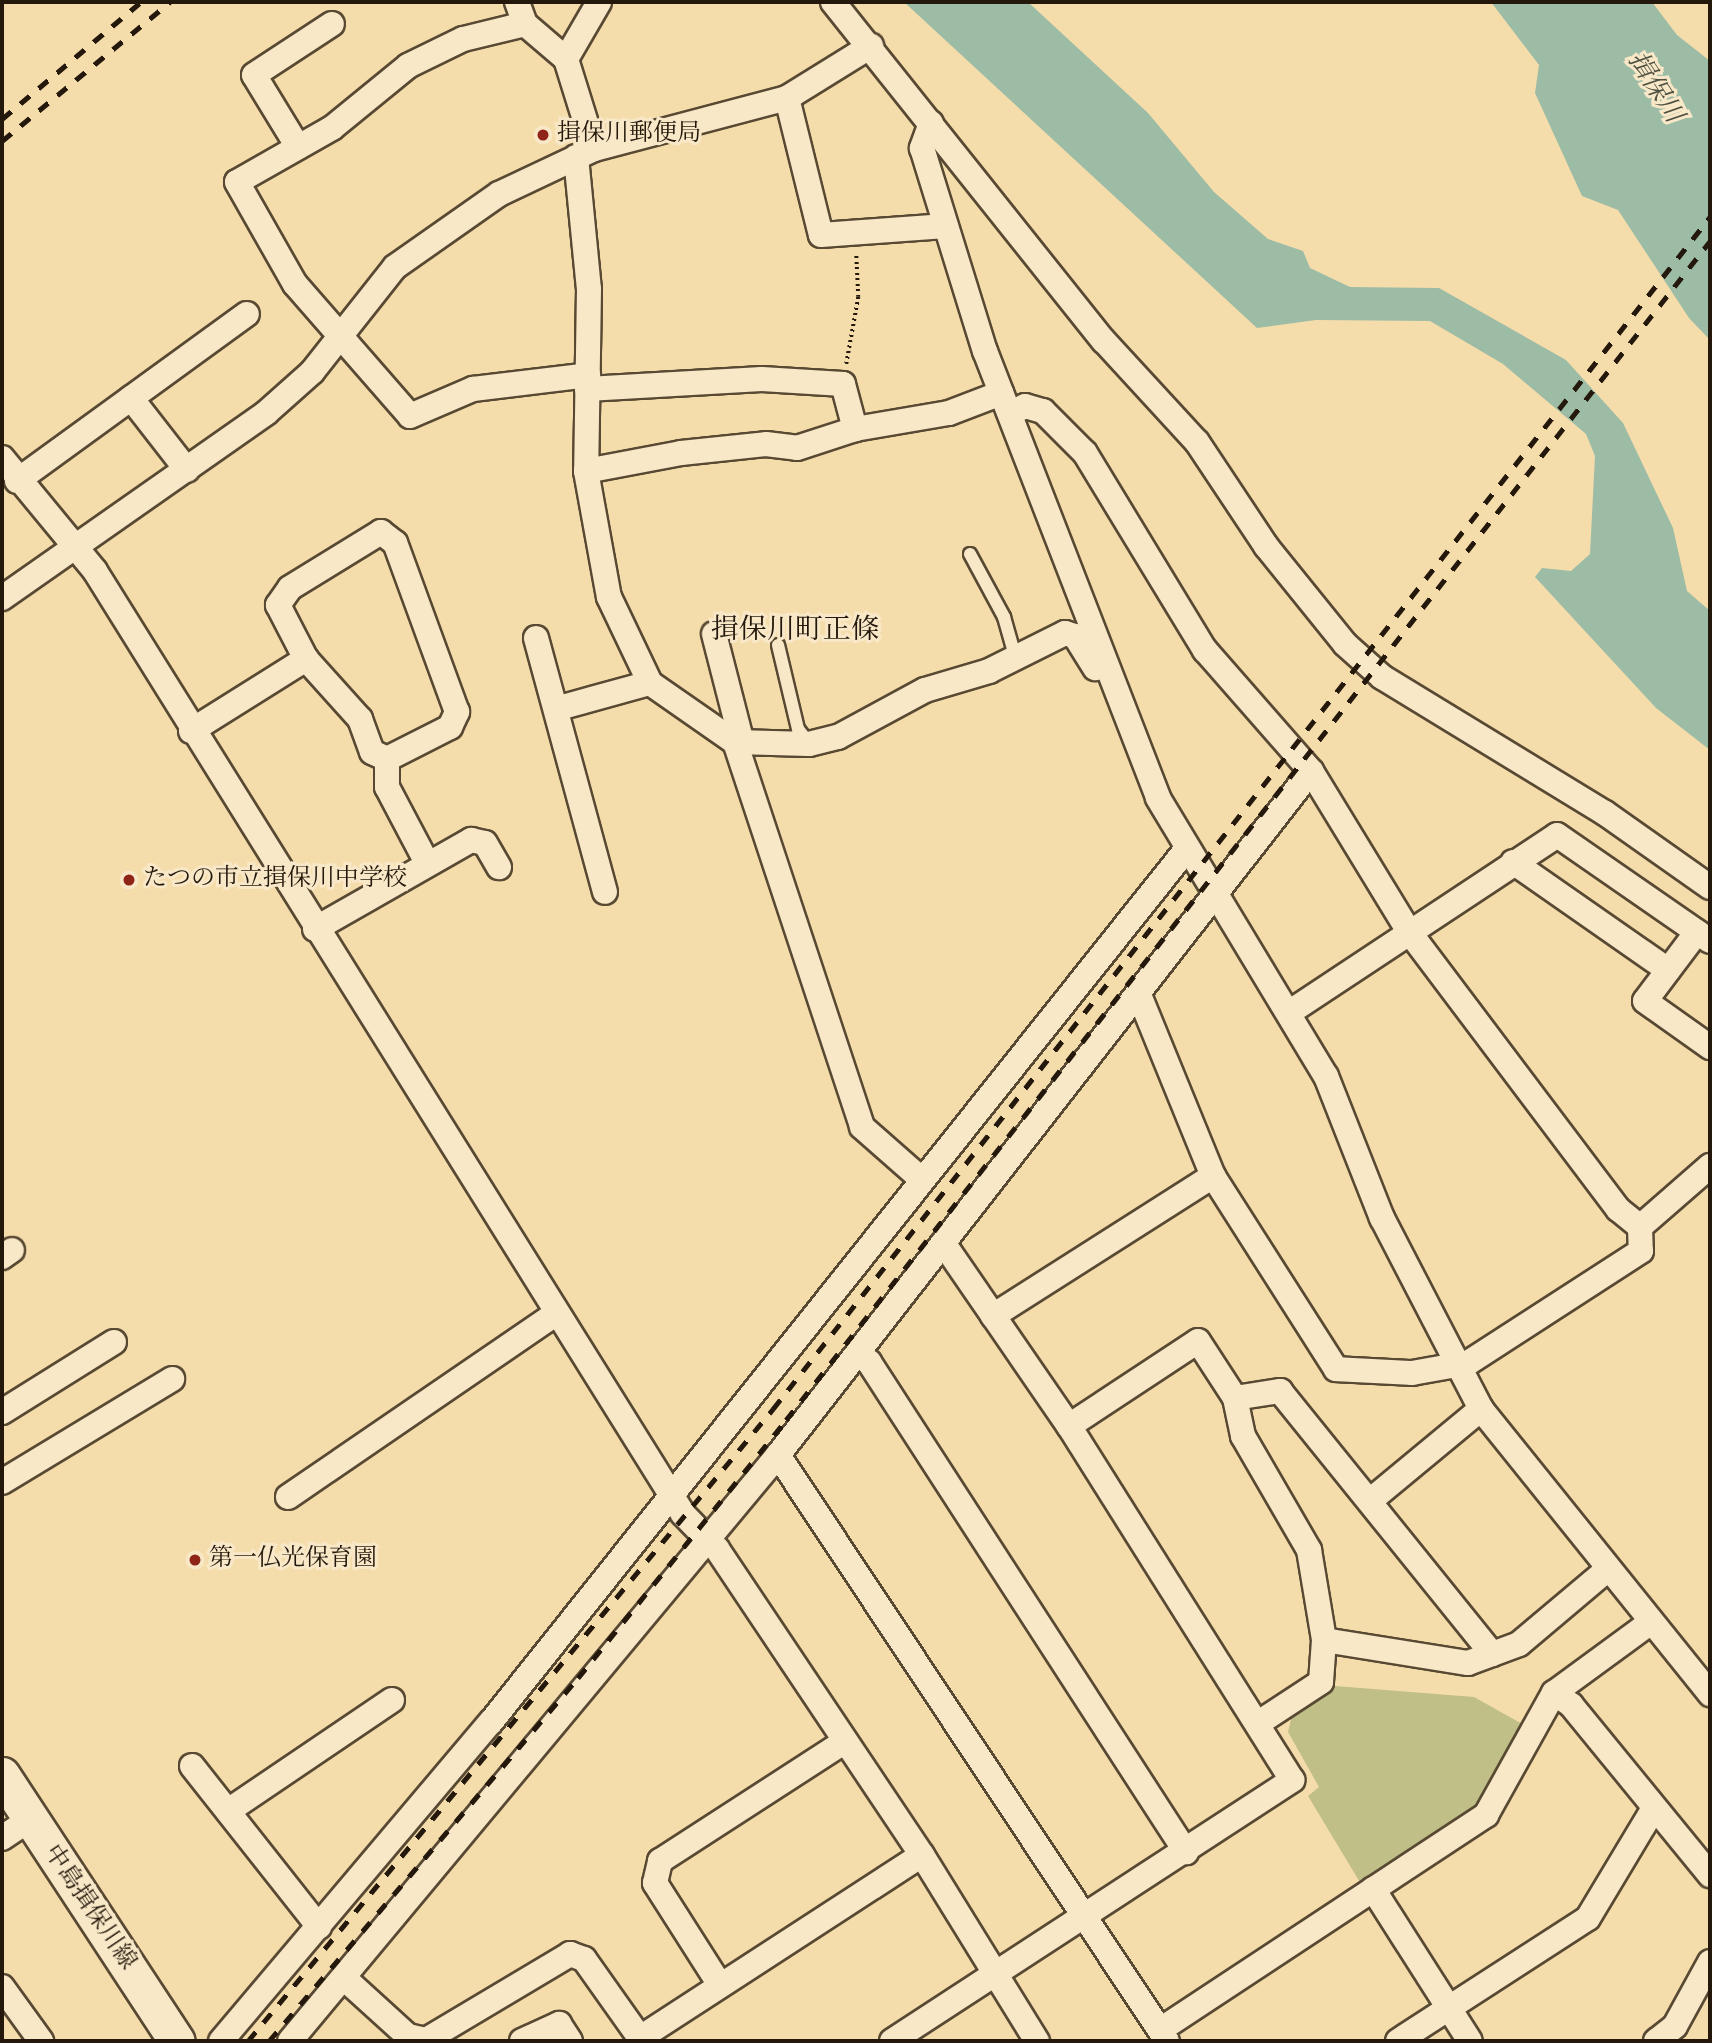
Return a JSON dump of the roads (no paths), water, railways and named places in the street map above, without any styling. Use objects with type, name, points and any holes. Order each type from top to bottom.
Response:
[{"type":"main road","name":"中島揖保川線","points":[[2,1775],[177,2041]]},
{"type":"street","points":[[566,59],[599,2]]},
{"type":"street","points":[[834,2],[1104,341],[1197,442],[1266,546],[1345,644],[1382,677],[1605,813],[1710,887]]},
{"type":"street","points":[[855,429],[843,384],[762,379],[587,382],[473,389],[410,416],[295,284],[237,182],[298,147],[408,66],[521,13],[566,59],[585,153],[589,289],[587,382],[586,471],[608,597],[650,683],[738,743],[809,744],[1065,633],[1075,636],[1111,682]]},
{"type":"street","points":[[298,147],[254,75],[332,24]]},
{"type":"street","points":[[2,598],[78,548],[266,413],[341,338],[412,254],[499,194],[585,153],[786,98],[871,46]]},
{"type":"street","points":[[786,98],[821,235],[946,226]]},
{"type":"street","points":[[930,123],[922,148],[1006,403],[1111,682],[1185,851],[1290,1012],[1326,1076],[1382,1218],[1454,1363],[1481,1409],[1607,1570],[1710,1694]]},
{"type":"street","points":[[17,481],[247,313]]},
{"type":"street","points":[[131,398],[187,470]]},
{"type":"street","points":[[586,471],[681,453],[766,444],[797,448],[855,429],[1006,403],[1042,411],[1085,453],[1205,650],[1311,771],[1410,933],[1618,1209],[1640,1227],[1641,1251],[1468,1363],[1454,1363],[1412,1373],[1336,1369],[1213,1176],[1140,997]]},
{"type":"street","points":[[2,458],[17,481],[78,548],[315,929],[674,1496],[709,1540],[922,1854],[1037,2041]]},
{"type":"street","points":[[381,532],[395,543],[457,712],[450,727],[387,759],[372,752],[360,719],[306,659],[278,605],[290,588],[381,532]]},
{"type":"street","points":[[714,634],[738,743],[862,1127],[920,1178]]},
{"type":"street","points":[[536,638],[559,708],[605,892]]},
{"type":"street","points":[[191,730],[306,659]]},
{"type":"street","points":[[559,708],[650,683]]},
{"type":"street","points":[[387,759],[387,787],[427,863]]},
{"type":"street","points":[[290,2041],[778,1455],[1140,997],[1213,895],[1311,771]]},
{"type":"street","points":[[1290,1012],[1557,835],[1703,937],[1668,970],[1645,1000],[1710,1047]]},
{"type":"street","points":[[315,929],[471,840],[485,843],[499,867]]},
{"type":"street","points":[[221,2041],[319,1927],[674,1496],[920,1178],[1185,851]]},
{"type":"street","points":[[1513,862],[1668,970]]},
{"type":"street","points":[[1640,1227],[1710,1166]]},
{"type":"street","points":[[993,1316],[1213,1176]]},
{"type":"street","points":[[892,2041],[1085,1918],[1292,1780],[1260,1722],[1069,1426],[943,1243]]},
{"type":"street","points":[[288,1497],[557,1312]]},
{"type":"street","points":[[1069,1426],[1198,1341],[1235,1398],[1243,1436],[1309,1550],[1324,1640],[1321,1682],[1260,1722]]},
{"type":"street","points":[[2,1412],[114,1342]]},
{"type":"street","points":[[858,1354],[869,1362],[1186,1852]]},
{"type":"street","points":[[2,1482],[172,1379]]},
{"type":"street","points":[[1235,1398],[1280,1391],[1371,1500],[1492,1654]]},
{"type":"street","points":[[1371,1500],[1481,1409]]},
{"type":"street","points":[[778,1455],[1164,2036],[1373,1889],[1486,1815],[1554,1693],[1651,1622]]},
{"type":"street","points":[[1324,1640],[1468,1662],[1519,1644],[1607,1570]]},
{"type":"street","points":[[1554,1693],[1572,1705],[1710,1875]]},
{"type":"street","points":[[228,1811],[392,1700]]},
{"type":"street","points":[[720,1985],[655,1883],[660,1861],[844,1742]]},
{"type":"street","points":[[192,1766],[319,1927]]},
{"type":"street","points":[[1398,2041],[1588,1918],[1654,1808]]},
{"type":"street","points":[[2,1838],[30,1819]]},
{"type":"street","points":[[344,1978],[408,2036],[426,2040],[569,1954],[584,1959],[641,2040],[720,1985],[922,1854]]},
{"type":"street","points":[[1373,1889],[1470,2041]]},
{"type":"street","points":[[1659,2040],[1675,2026],[1710,1962]]},
{"type":"street","points":[[2,1987],[41,2041]]},
{"type":"street","points":[[522,2041],[559,2024],[570,2041]]},
{"type":"lane","points":[[970,554],[1004,617],[1015,656]]},
{"type":"lane","points":[[778,645],[798,729],[809,744]]},
{"type":"water","points":[[904,2],[1028,2],[1148,113],[1214,192],[1268,239],[1303,251],[1310,268],[1350,287],[1439,288],[1566,360],[1623,423],[1673,528],[1687,591],[1710,611],[1710,750],[1656,708],[1535,577],[1542,568],[1571,571],[1590,554],[1595,456],[1586,434],[1503,364],[1430,321],[1316,320],[1257,328]]},
{"type":"water","name":"揖保川","points":[[1491,2],[1652,2],[1677,35],[1710,61],[1710,340],[1689,318],[1618,210],[1582,196],[1535,93],[1539,65]]},
{"type":"railway","points":[[2,119],[141,2]]},
{"type":"railway","points":[[2,141],[170,2]]},
{"type":"railway","points":[[248,2041],[773,1409],[1710,217]]},
{"type":"railway","points":[[269,2041],[578,1678],[786,1420],[1710,241]]},
{"type":"place","name":"揖保川郵便局","points":[[543,135]]},
{"type":"place","name":"たつの市立揖保川中学校","points":[[129,880]]},
{"type":"place","name":"第一仏光保育園","points":[[195,1560]]},
{"type":"district","name":"揖保川町正條","points":[[795,631]]}]
